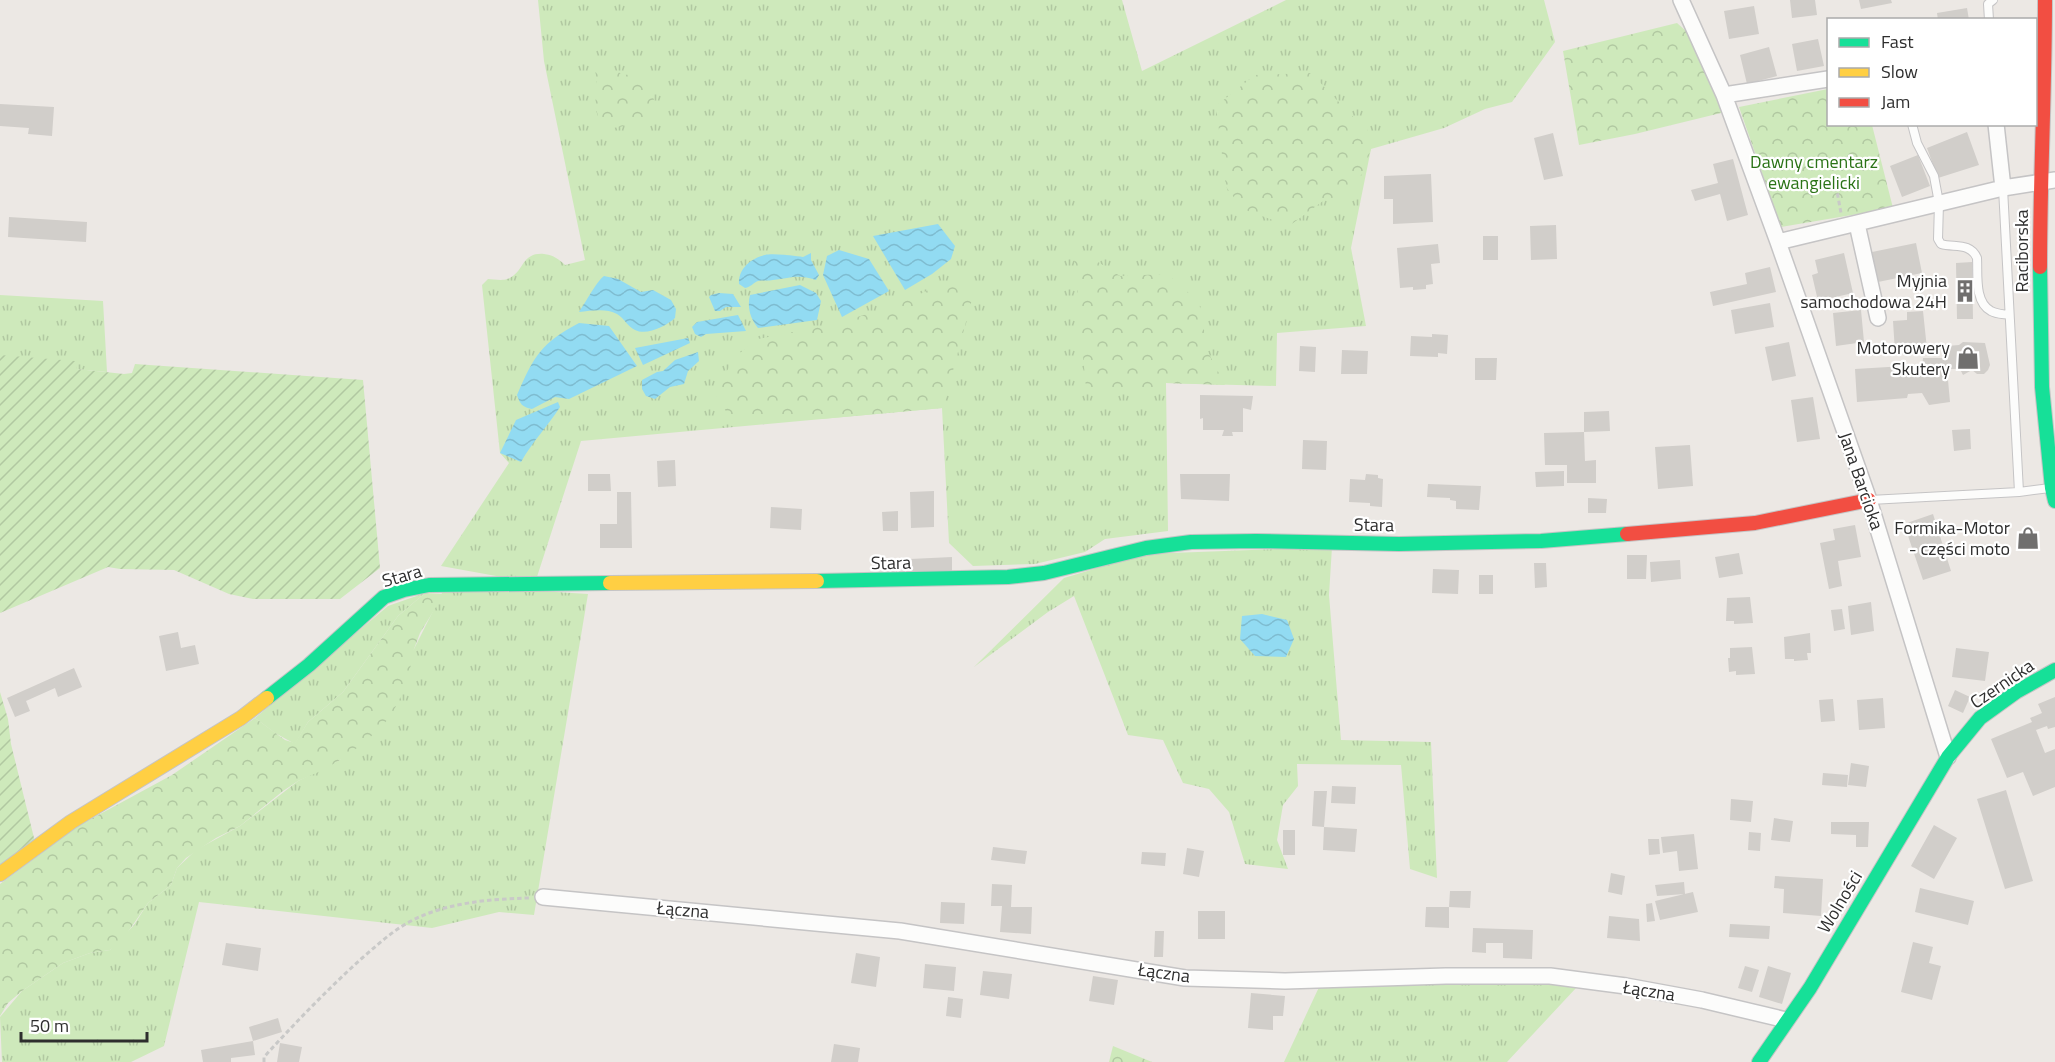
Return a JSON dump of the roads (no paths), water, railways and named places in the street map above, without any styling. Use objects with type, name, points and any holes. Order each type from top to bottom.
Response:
[{"type":"street","name":"Jana Barcioka","points":[[1681,0],[1724,95],[1869,500],[1948,757]]},
{"type":"street","name":"Raciborska","points":[[2045,0],[2040,88],[2047,181],[2042,387],[2054,492]]},
{"type":"street","points":[[1724,95],[1827,79]]},
{"type":"street","points":[[1996,126],[2002,188]]},
{"type":"street","points":[[1778,242],[2002,188],[2047,181]]},
{"type":"street","points":[[1851,225],[1878,318]]},
{"type":"street","name":"Stara","points":[[0,874],[71,822],[241,718],[309,665],[384,597],[404,590],[429,585],[651,581],[889,581],[1008,577],[1055,571],[1146,548],[1191,542],[1399,544],[1541,541],[1755,523],[1869,500]]},
{"type":"street","name":"Czernicka","points":[[1948,757],[1980,718],[2016,692],[2055,670]]},
{"type":"street","name":"Wolności","points":[[1759,1062],[1810,988],[1948,757]]},
{"type":"street","name":"Łączna","points":[[543,897],[900,931],[1185,978],[1285,981],[1412,976],[1550,976],[1626,986],[1702,1000],[1786,1020]]},
{"type":"lane","points":[[1989,18],[1988,4],[1993,0]]},
{"type":"lane","points":[[1913,126],[1917,143],[1934,176],[1939,203],[1938,239],[1941,244],[1966,247],[1974,252],[1977,258],[1979,294],[1982,304],[1992,312],[2009,315]]},
{"type":"lane","points":[[2002,188],[2019,492]]},
{"type":"lane","points":[[1869,500],[2054,492]]},
{"type":"water","points":[[938,224],[955,246],[951,259],[932,274],[905,290],[873,236]]},
{"type":"water","points":[[839,250],[869,259],[889,291],[842,317],[823,275],[827,256]]},
{"type":"water","points":[[811,253],[811,260],[819,275],[816,280],[799,277],[760,281],[745,288],[739,284],[743,269],[760,256],[773,254],[803,257]]},
{"type":"water","points":[[604,276],[618,279],[641,292],[653,290],[671,300],[676,309],[675,318],[656,329],[640,332],[613,312],[598,310],[579,312],[594,287]]},
{"type":"water","points":[[800,285],[816,293],[821,301],[817,320],[758,328],[750,312],[750,295]]},
{"type":"water","points":[[719,293],[733,294],[741,307],[726,307],[715,311],[709,297]]},
{"type":"water","points":[[738,315],[746,331],[706,334],[701,337],[695,334],[692,327],[697,322]]},
{"type":"water","points":[[579,323],[609,326],[637,366],[569,399],[555,397],[532,409],[524,406],[517,395],[534,360],[547,344]]},
{"type":"water","points":[[688,338],[690,343],[643,365],[635,348]]},
{"type":"water","points":[[698,352],[699,361],[688,371],[684,384],[670,387],[655,399],[646,396],[642,389],[642,380],[663,371],[675,360]]},
{"type":"water","points":[[558,402],[560,407],[521,462],[500,453],[516,420]]},
{"type":"water","points":[[1262,614],[1287,620],[1294,639],[1286,657],[1255,656],[1240,639],[1242,616]]},
{"type":"place","name":"Myjnia samochodowa 24H","points":[[1965,291]]},
{"type":"place","name":"Motorowery Skutery","points":[[1968,358]]},
{"type":"place","name":"Formika-Motor - części moto","points":[[2028,538]]},
{"type":"park label","name":"Dawny cmentarz ewangielicki","points":[[1814,172]]}]
